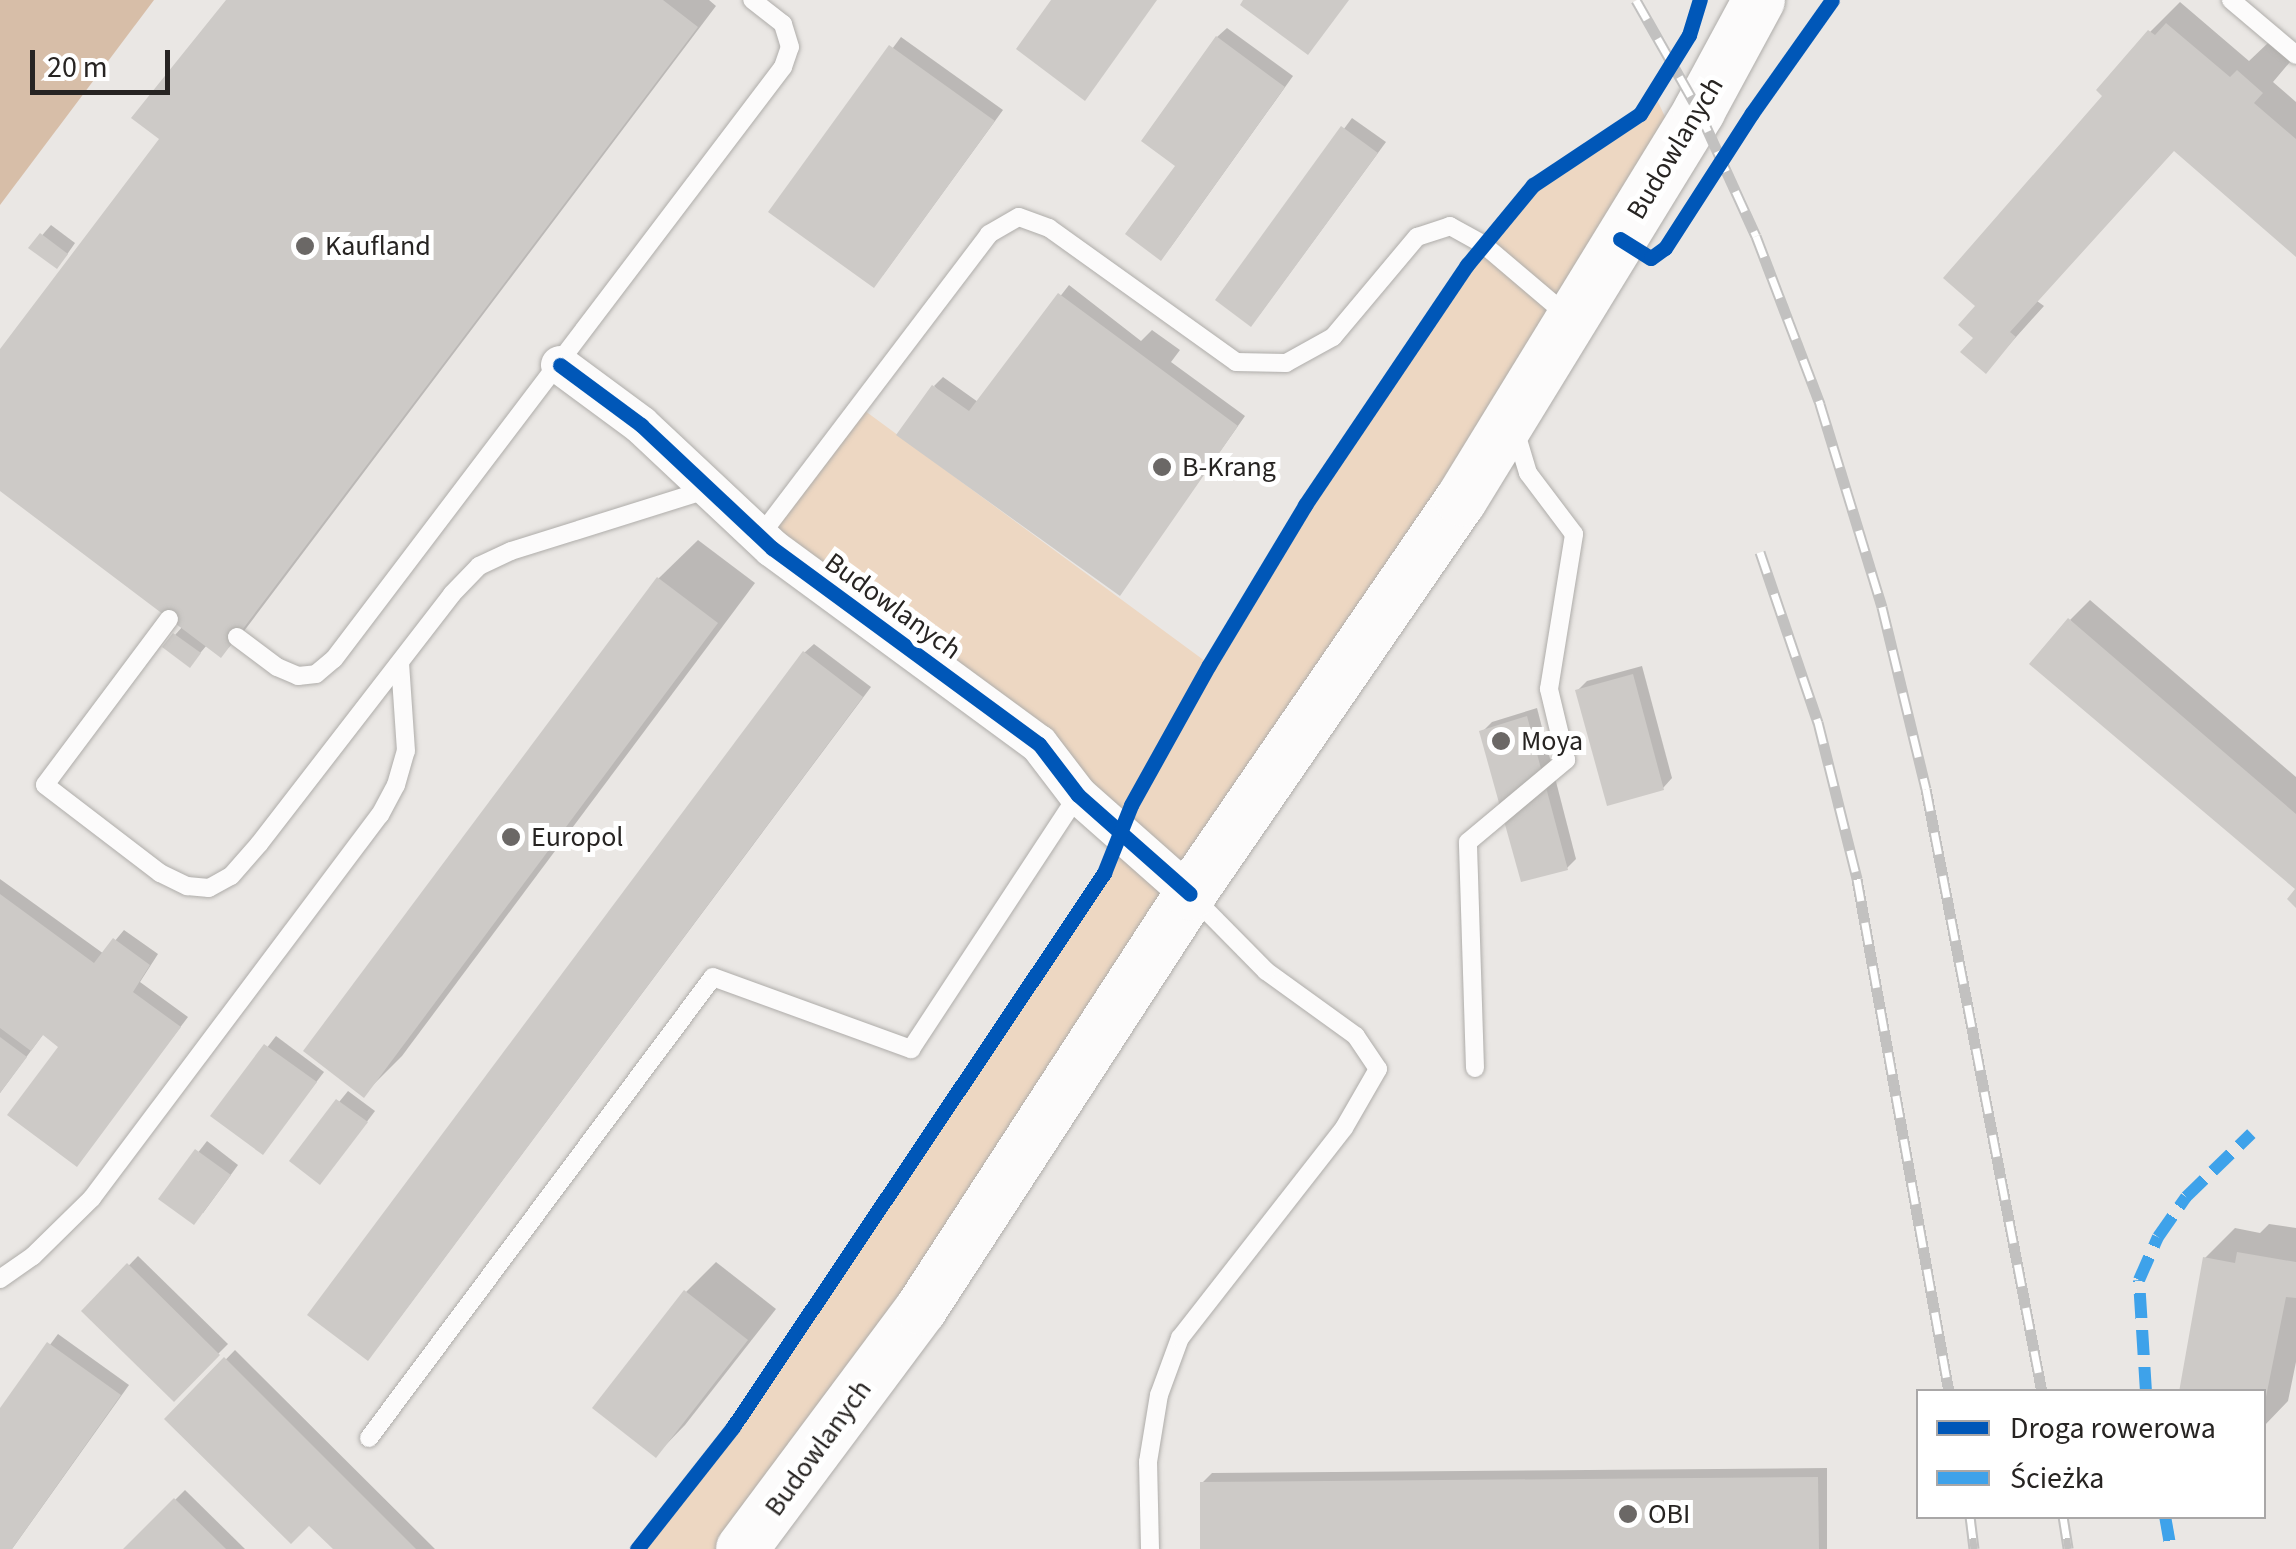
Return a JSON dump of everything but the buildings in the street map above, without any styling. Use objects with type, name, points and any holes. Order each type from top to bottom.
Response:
[{"type":"main road","name":"Budowlanych","points":[[742,1549],[920,1309],[1190,894],[1512,420],[1699,111],[1759,0]]},
{"type":"street","name":"Budowlanych","points":[[560,366],[641,425],[760,536],[1039,744],[1078,795],[1190,894]]},
{"type":"lane","points":[[238,637],[277,667],[298,676],[316,674],[334,660],[560,366],[783,66],[790,47],[784,24],[752,0]]},
{"type":"lane","points":[[2231,0],[2296,56]]},
{"type":"lane","points":[[760,536],[989,234],[1019,217],[1049,228],[1236,362],[1286,363],[1333,336],[1417,237],[1450,226],[1483,244],[1572,320]]},
{"type":"lane","points":[[1476,1068],[1468,842],[1566,760],[1549,690],[1574,534],[1528,473],[1512,420]]},
{"type":"lane","points":[[169,619],[45,785],[160,873],[186,886],[209,888],[231,876],[478,566],[511,550],[709,489]]},
{"type":"lane","points":[[0,1280],[32,1256],[92,1198],[380,815],[396,785],[406,751],[400,663]]},
{"type":"lane","points":[[369,1438],[713,977],[911,1049],[1078,795]]},
{"type":"lane","points":[[1150,1549],[1148,1462],[1159,1396],[1180,1338],[1344,1128],[1378,1070],[1356,1036],[1266,972],[1190,894]]},
{"type":"shaded area","points":[[0,0],[154,0],[0,205]]},
{"type":"shaded area","points":[[1654,93],[1678,145],[742,1549],[637,1549],[733,1427],[798,1333],[1104,873],[1120,837],[1078,795],[760,536],[857,405],[1209,664],[1305,505],[1497,224],[1533,185],[1629,125]]},
{"type":"railway","points":[[1636,0],[1699,111],[1756,236],[1820,404],[1882,607],[1926,789],[2041,1389]]},
{"type":"railway","points":[[1760,552],[1818,722],[1857,879],[1948,1389]]},
{"type":"railway","points":[[1970,1519],[1974,1549]]},
{"type":"railway","points":[[2063,1519],[2068,1549]]},
{"type":"marked path","points":[[2146,1389],[2139,1280],[2158,1237],[2186,1197],[2251,1134]]},
{"type":"marked path","points":[[2166,1519],[2171,1549]]},
{"type":"cycle path","points":[[637,1549],[733,1427],[1104,873],[1131,805],[1209,665],[1305,505],[1467,265],[1533,185],[1640,114],[1689,35],[1700,0]]},
{"type":"cycle path","points":[[1620,239],[1651,258],[1665,248],[1752,113],[1832,0]]},
{"type":"cycle path","points":[[560,365],[641,425],[772,548],[1039,744],[1078,795],[1190,894]]},
{"type":"place","name":"Kaufland","points":[[305,246]]},
{"type":"place","name":"B-Krang","points":[[1162,467]]},
{"type":"place","name":"Moya","points":[[1501,741]]},
{"type":"place","name":"Europol","points":[[511,837]]},
{"type":"place","name":"OBI","points":[[1628,1514]]}]
